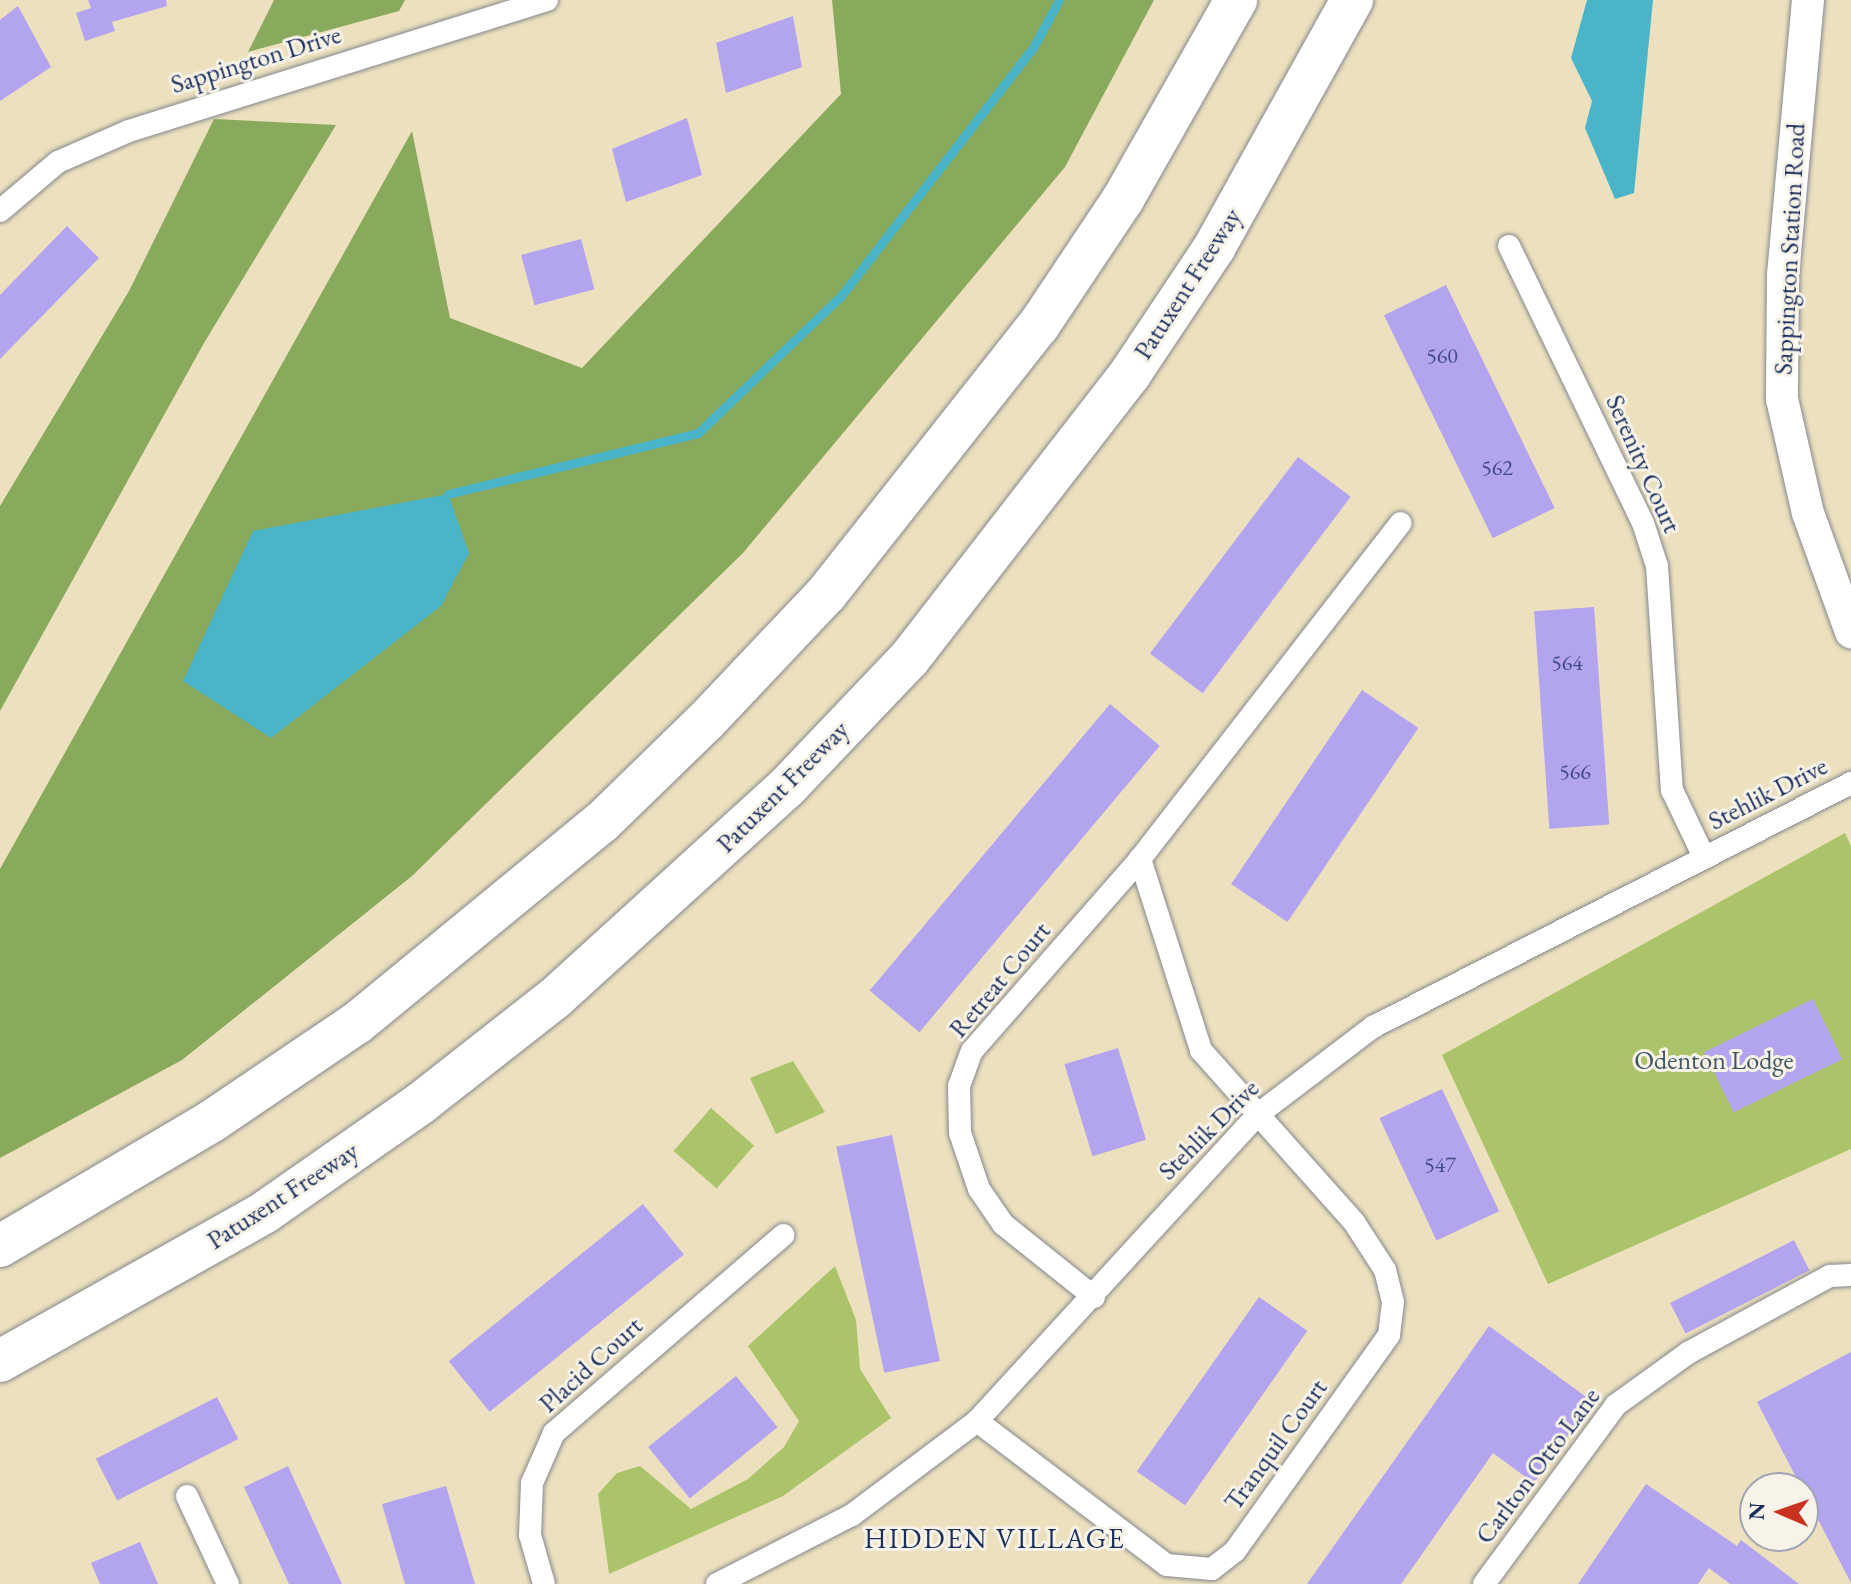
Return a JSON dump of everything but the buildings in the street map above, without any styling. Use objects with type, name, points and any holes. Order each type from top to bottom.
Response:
[{"type":"highway","points":[[0,1246],[212,1121],[357,1023],[602,822],[706,721],[847,570],[1039,325],[1123,199],[1236,0]]},
{"type":"highway","name":"Patuxent Freeway","points":[[0,1361],[265,1212],[421,1103],[555,998],[787,787],[909,659],[1130,374],[1214,248],[1352,0]]},
{"type":"main road","name":"Sappington Station Road","points":[[1808,0],[1783,276],[1782,399],[1808,513],[1851,632]]},
{"type":"street","name":"Sappington Drive","points":[[0,211],[58,162],[129,131],[547,0]]},
{"type":"street","name":"Serenity Court","points":[[1509,246],[1643,523],[1657,566],[1672,790],[1704,857]]},
{"type":"street","name":"Retreat Court","points":[[1094,1297],[1003,1224],[979,1189],[960,1133],[959,1086],[972,1051],[1140,859],[1401,523]]},
{"type":"street","name":"Stehlik Drive","points":[[717,1584],[852,1515],[977,1421],[1094,1297],[1257,1115],[1373,1027],[1851,783]]},
{"type":"street","points":[[1140,859],[1201,1050],[1257,1115]]},
{"type":"street","name":"Tranquil Court","points":[[977,1421],[1167,1565],[1212,1569],[1235,1551],[1389,1335],[1393,1302],[1385,1270],[1354,1222],[1257,1115]]},
{"type":"street","name":"Placid Court","points":[[544,1584],[530,1535],[532,1483],[554,1433],[783,1235]]},
{"type":"street","name":"Carlton Otto Lane","points":[[1484,1584],[1616,1405],[1688,1353],[1830,1276],[1851,1275]]},
{"type":"street","points":[[187,1496],[228,1584]]},
{"type":"green space","points":[[274,0],[405,0],[399,11],[248,52]]},
{"type":"green space","points":[[832,0],[1154,0],[1065,167],[743,553],[412,876],[182,1060],[0,1158],[0,869],[412,131],[450,318],[582,368],[841,94]]},
{"type":"green space","points":[[214,119],[336,125],[204,343],[0,711],[0,506],[129,291]]},
{"type":"green space","name":"Odenton Lodge","points":[[1845,833],[1851,846],[1851,1149],[1548,1284],[1442,1055]]},
{"type":"green space","points":[[793,1061],[825,1112],[776,1134],[750,1078]]},
{"type":"green space","points":[[711,1108],[754,1145],[717,1188],[674,1151]]},
{"type":"green space","points":[[835,1266],[856,1320],[860,1369],[891,1418],[783,1496],[609,1574],[598,1494],[617,1473],[640,1466],[691,1509],[748,1479],[784,1447],[799,1421],[748,1346]]},
{"type":"water","points":[[1587,0],[1653,0],[1634,193],[1615,199],[1585,128],[1592,101],[1571,58]]},
{"type":"water","points":[[448,494],[469,553],[441,606],[271,738],[183,681],[253,531]]},
{"type":"waterway","points":[[448,494],[698,433],[841,296],[1033,48],[1059,0]]},
{"type":"district","name":"HIDDEN VILLAGE","points":[[995,1538]]}]
